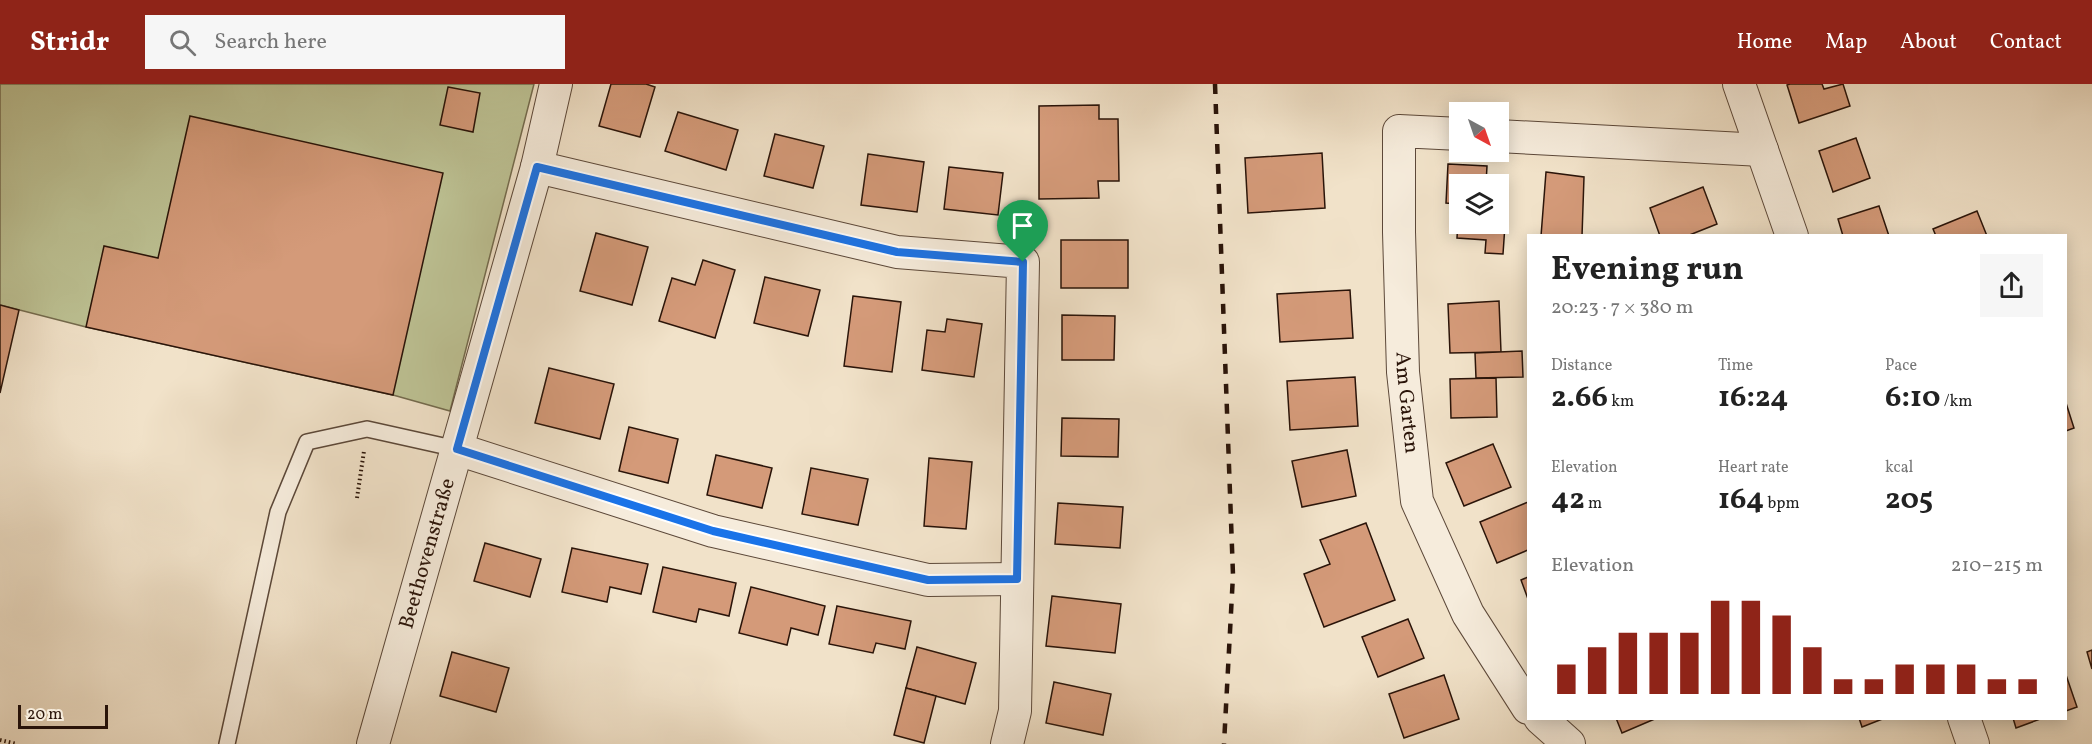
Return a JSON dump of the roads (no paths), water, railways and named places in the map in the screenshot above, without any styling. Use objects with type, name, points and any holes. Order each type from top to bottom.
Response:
[{"type":"street","name":"Beethovenstraße","points":[[373,744],[537,167],[556,84]]},
{"type":"street","points":[[1739,84],[1791,234]]},
{"type":"street","name":"Am Garten","points":[[1449,133],[1399,131],[1403,372],[1418,501],[1468,614],[1527,706]]},
{"type":"street","points":[[1509,137],[1762,150]]},
{"type":"street","points":[[537,167],[897,252],[1023,262],[1015,711],[1007,744]]},
{"type":"street","points":[[457,449],[725,533],[928,580],[1017,579]]},
{"type":"street","points":[[1542,720],[1569,744]]},
{"type":"street","points":[[1965,720],[1973,744]]},
{"type":"lane","points":[[227,744],[278,512],[307,442],[367,429],[457,449]]},
{"type":"railway","points":[[1215,84],[1233,575],[1224,744]]}]
